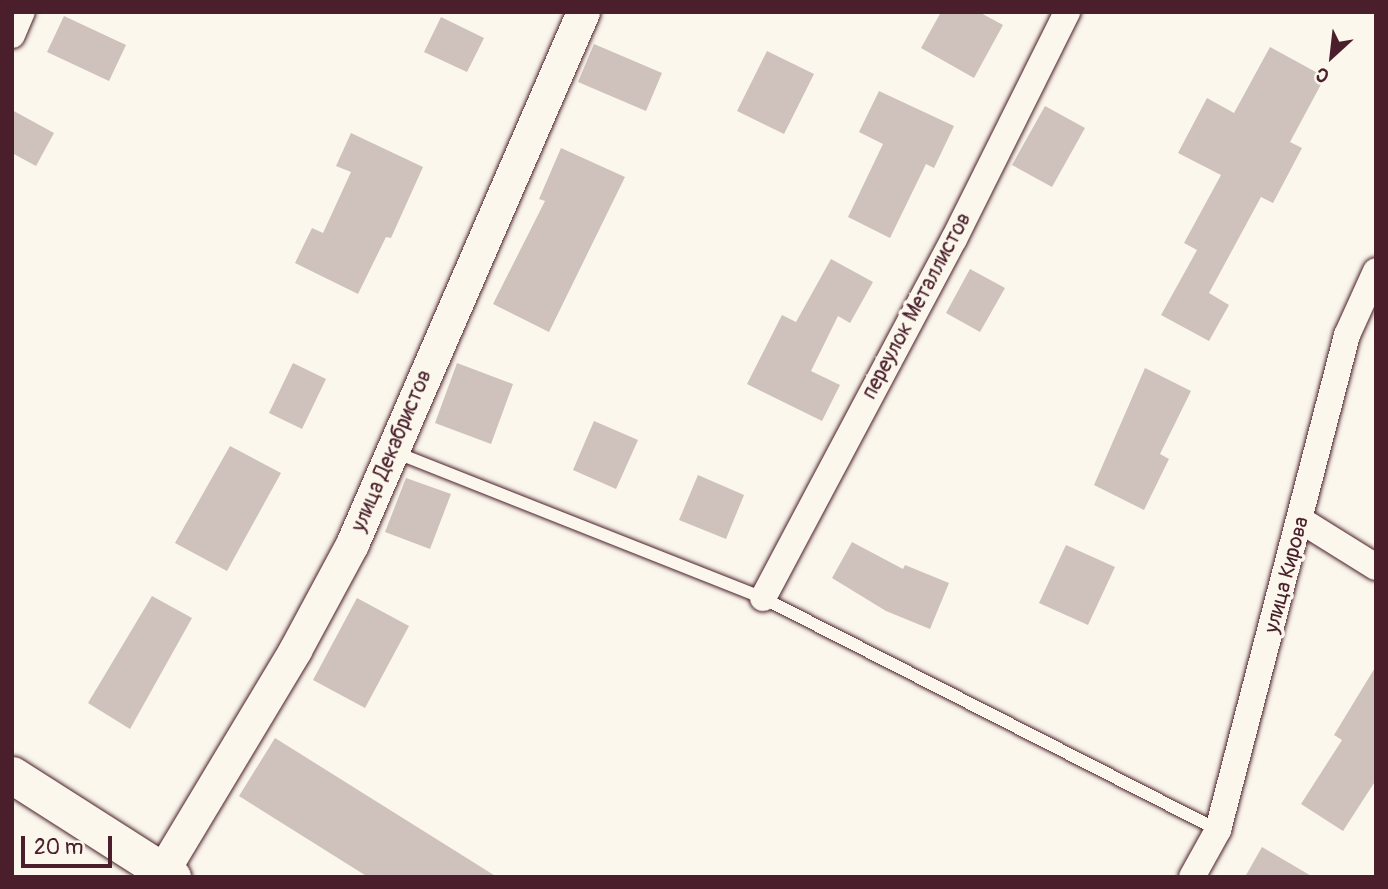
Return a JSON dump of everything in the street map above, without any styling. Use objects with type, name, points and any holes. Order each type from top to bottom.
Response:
[{"type":"main road","points":[[12,775],[168,874]]},
{"type":"street","points":[[12,35],[22,12]]},
{"type":"street","name":"улица Декабристов","points":[[168,874],[352,544],[583,12]]},
{"type":"street","name":"переулок Металлистов","points":[[763,597],[954,239],[1067,12]]},
{"type":"street","name":"улица Кирова","points":[[1192,877],[1218,830],[1302,521],[1347,335],[1376,271]]},
{"type":"street","points":[[1302,521],[1376,567]]},
{"type":"lane","points":[[392,451],[763,597],[1218,830]]},
{"type":"building","points":[[941,12],[979,12],[1003,25],[974,78],[921,48]]},
{"type":"building","points":[[64,16],[126,45],[109,81],[47,52]]},
{"type":"building","points":[[441,17],[484,38],[467,72],[424,52]]},
{"type":"building","points":[[594,44],[662,73],[646,111],[578,82]]},
{"type":"building","points":[[1270,47],[1325,77],[1290,142],[1302,148],[1273,203],[1261,197],[1209,293],[1229,305],[1209,341],[1161,315],[1197,250],[1184,243],[1221,175],[1178,153],[1207,98],[1234,113]]},
{"type":"building","points":[[767,51],[814,74],[784,134],[737,111]]},
{"type":"building","points":[[879,91],[954,126],[934,168],[926,164],[890,238],[848,217],[883,144],[859,132]]},
{"type":"building","points":[[1045,106],[1085,128],[1052,187],[1012,165]]},
{"type":"building","points":[[12,110],[54,133],[36,166],[12,153]]},
{"type":"building","points":[[351,133],[423,167],[391,238],[386,237],[358,294],[295,263],[312,228],[323,233],[351,172],[336,166]]},
{"type":"building","points":[[561,148],[625,177],[549,332],[493,304],[545,201],[539,199]]},
{"type":"building","points":[[831,259],[873,282],[850,323],[838,316],[811,371],[840,385],[822,421],[747,384],[782,315],[796,322]]},
{"type":"building","points":[[970,269],[1005,288],[980,332],[946,313]]},
{"type":"building","points":[[293,363],[326,379],[302,429],[269,413]]},
{"type":"building","points":[[457,363],[513,384],[491,444],[435,423]]},
{"type":"building","points":[[1145,368],[1191,391],[1160,454],[1169,459],[1144,510],[1094,485]]},
{"type":"building","points":[[594,421],[638,440],[616,489],[573,470]]},
{"type":"building","points":[[230,446],[281,473],[227,571],[175,543]]},
{"type":"building","points":[[698,475],[744,495],[726,539],[679,520]]},
{"type":"building","points":[[406,478],[451,494],[430,549],[385,532]]},
{"type":"building","points":[[852,542],[903,569],[905,565],[949,583],[930,629],[886,611],[832,578]]},
{"type":"building","points":[[1066,545],[1115,567],[1088,625],[1039,603]]},
{"type":"building","points":[[152,596],[192,618],[130,729],[88,703]]},
{"type":"building","points":[[357,598],[409,626],[365,708],[313,680]]},
{"type":"building","points":[[1376,666],[1376,780],[1343,831],[1301,804],[1342,740],[1334,735]]},
{"type":"building","points":[[275,738],[497,877],[368,877],[239,796]]},
{"type":"building","points":[[1262,847],[1313,877],[1245,877]]}]
